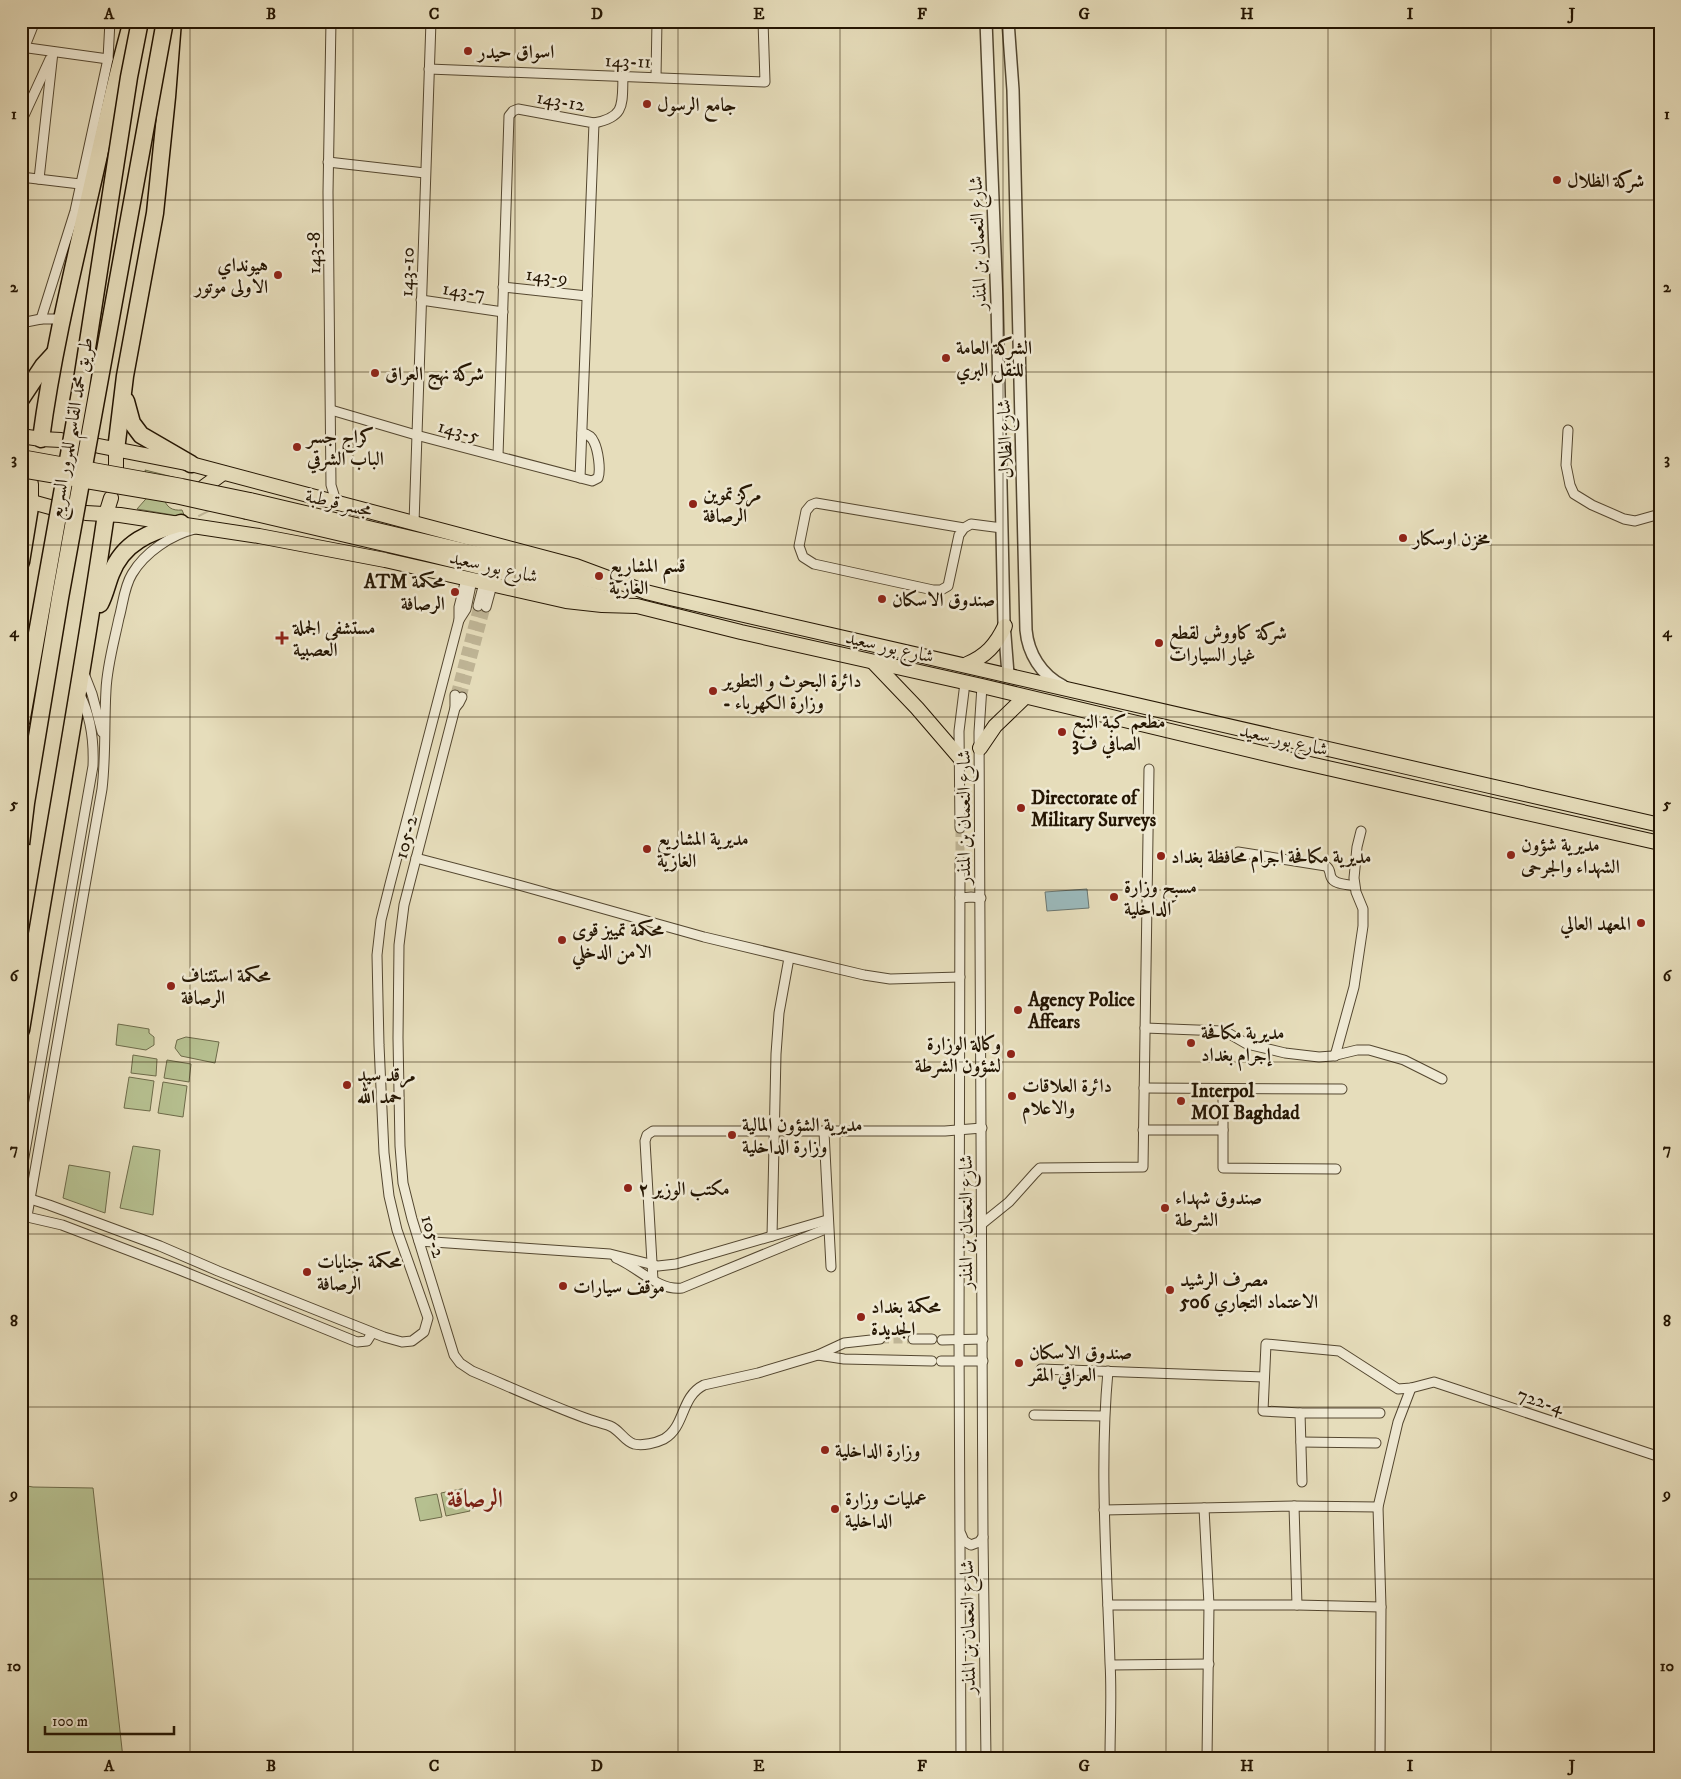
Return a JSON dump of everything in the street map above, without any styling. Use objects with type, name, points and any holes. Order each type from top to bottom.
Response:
[{"type":"highway","points":[[41,439],[80,236],[120,62],[132,21]]},
{"type":"highway","name":"طريق محمد القاسم للمرور السريع","points":[[21,723],[78,406],[129,77],[140,21]]},
{"type":"highway","name":"طريق محمد القاسم للمرور السريع","points":[[21,844],[60,598],[165,21]]},
{"type":"highway","points":[[116,450],[126,376],[155,213],[173,21]]},
{"type":"highway","points":[[21,398],[43,366],[56,353]]},
{"type":"highway","points":[[124,394],[130,419],[141,435],[191,464]]},
{"type":"highway","points":[[22,558],[26,500]]},
{"type":"highway","points":[[21,1030],[109,506]]},
{"type":"highway","points":[[90,618],[101,602],[114,567],[128,547],[148,534],[180,523]]},
{"type":"main road","points":[[21,436],[61,440]]},
{"type":"main road","points":[[36,457],[41,439]]},
{"type":"main road","name":"شارع بور سعيد","points":[[99,446],[191,464],[576,566],[646,592],[967,664],[1660,825]]},
{"type":"main road","points":[[116,450],[116,472]]},
{"type":"main road","name":"مجسر قرطبة","points":[[21,457],[182,486],[427,554],[637,606]]},
{"type":"main road","name":"مجسر قرطبة","points":[[21,470],[175,496],[249,506],[646,592]]},
{"type":"main road","points":[[204,487],[223,473]]},
{"type":"main road","points":[[31,484],[26,500],[50,507]]},
{"type":"main road","points":[[86,513],[109,506],[180,523],[204,520]]},
{"type":"main road","name":"شارع بور سعيد","points":[[204,520],[221,530],[385,560],[575,602],[637,606],[1302,763],[1660,843]]},
{"type":"main road","points":[[967,664],[990,650],[1004,626]]},
{"type":"main road","points":[[872,661],[917,708],[960,758]]},
{"type":"main road","points":[[980,748],[1000,720],[1024,698]]},
{"type":"street","points":[[34,21],[23,51],[53,52],[108,59]]},
{"type":"street","points":[[41,319],[75,211],[108,59],[110,21]]},
{"type":"street","name":"143-8","points":[[331,21],[328,162],[331,485],[332,492],[339,504]]},
{"type":"street","name":"143-10","points":[[414,523],[431,21]]},
{"type":"street","points":[[656,77],[657,21]]},
{"type":"street","name":"143-11","points":[[429,69],[765,82],[763,21]]},
{"type":"street","name":"شارع النعمان بن المنذر","points":[[986,21],[997,302],[1004,626],[1008,674]]},
{"type":"street","name":"شارع الظلال","points":[[1008,21],[1013,90],[1026,630],[1029,647],[1040,667],[1057,683],[1069,689]]},
{"type":"street","points":[[21,122],[53,52]]},
{"type":"street","points":[[40,179],[53,52]]},
{"type":"street","points":[[594,123],[609,120],[618,113],[622,103],[623,76]]},
{"type":"street","name":"143-12","points":[[498,456],[509,116],[518,109],[594,123],[580,478]]},
{"type":"street","points":[[328,162],[425,173]]},
{"type":"street","points":[[21,177],[80,184]]},
{"type":"street","points":[[994,222],[1016,222]]},
{"type":"street","name":"143-9","points":[[503,286],[587,296]]},
{"type":"street","name":"143-7","points":[[421,300],[502,312]]},
{"type":"street","points":[[997,302],[1018,302]]},
{"type":"street","points":[[21,323],[41,319],[63,319]]},
{"type":"street","name":"143-5","points":[[331,410],[416,435],[580,478]]},
{"type":"street","points":[[1568,430],[1566,464],[1570,485],[1574,494],[1592,505],[1624,519],[1635,521],[1660,514]]},
{"type":"street","points":[[580,478],[592,481],[598,478],[600,472],[595,443],[590,436],[582,433]]},
{"type":"street","points":[[318,498],[331,485]]},
{"type":"street","points":[[964,528],[816,503],[811,505],[806,511],[799,546],[803,557],[814,564],[933,590],[941,590],[948,586],[959,535],[964,528],[971,524],[1002,522],[1024,516]]},
{"type":"street","points":[[204,520],[163,542],[138,566],[129,580],[107,679],[102,789],[24,1216],[46,1220],[168,1265],[358,1342],[367,1341],[372,1333]]},
{"type":"street","points":[[26,1197],[160,1246],[372,1333],[407,1342],[420,1336],[427,1323],[427,1313],[412,1275],[398,1230],[386,1175],[379,1045],[378,943],[381,920],[390,884],[459,620],[459,607],[479,582]]},
{"type":"street","points":[[479,582],[482,606]]},
{"type":"street","points":[[82,668],[92,694],[105,750]]},
{"type":"street","name":"شارع النعمان بن المنذر","points":[[960,828],[960,715],[965,683]]},
{"type":"street","name":"شارع النعمان بن المنذر","points":[[982,686],[980,748],[983,1537],[986,1758]]},
{"type":"street","points":[[21,1174],[93,766],[90,724],[78,692]]},
{"type":"street","name":"105-2","points":[[459,696],[459,703],[455,708],[404,905],[400,932],[398,1038],[401,1170],[406,1200],[454,1355],[460,1363],[472,1372],[610,1426],[634,1444],[652,1443],[666,1438],[676,1427],[690,1397],[698,1388],[704,1385],[758,1373],[818,1355],[835,1346],[853,1341],[880,1339]]},
{"type":"street","points":[[983,1223],[1009,1202],[1034,1172],[1040,1168],[1144,1167],[1148,769]]},
{"type":"street","points":[[1335,1056],[1354,987],[1363,926],[1363,909],[1354,886],[1361,831]]},
{"type":"street","points":[[1238,852],[1326,866],[1330,870],[1331,877],[1335,882],[1354,886]]},
{"type":"street","points":[[416,858],[688,933],[789,958],[881,978],[960,978]]},
{"type":"street","name":"شارع النعمان بن المنذر","points":[[960,861],[959,1340],[961,1758]]},
{"type":"street","points":[[960,898],[981,898]]},
{"type":"street","points":[[772,1236],[777,1033],[789,958]]},
{"type":"street","points":[[1145,1028],[1222,1032],[1228,1033],[1247,1044],[1285,1053],[1319,1057],[1335,1056],[1357,1050],[1369,1050],[1404,1060],[1442,1079]]},
{"type":"street","points":[[1144,1088],[1342,1089]]},
{"type":"street","points":[[1224,1089],[1222,1168],[1336,1169]]},
{"type":"street","points":[[653,1280],[645,1142],[647,1135],[656,1130],[824,1132],[945,1131],[982,1128]]},
{"type":"street","points":[[1143,1130],[1223,1130]]},
{"type":"street","points":[[824,1132],[827,1224],[831,1267]]},
{"type":"street","points":[[46,1220],[50,1205]]},
{"type":"street","points":[[419,1241],[601,1253],[628,1257],[664,1266],[772,1236],[827,1224]]},
{"type":"street","points":[[601,1253],[628,1264],[666,1287],[682,1288],[827,1224]]},
{"type":"street","points":[[213,1284],[218,1271]]},
{"type":"street","points":[[913,1339],[983,1339]]},
{"type":"street","points":[[853,1341],[853,1359]]},
{"type":"street","points":[[1380,1413],[1300,1414],[1263,1411],[1266,1344],[1339,1351],[1398,1389],[1411,1388],[1398,1422],[1378,1507],[1381,1607],[1380,1758]]},
{"type":"street","name":"105-2","points":[[818,1355],[853,1359],[983,1361]]},
{"type":"street","points":[[1041,1368],[1264,1377]]},
{"type":"street","points":[[1096,1758],[1110,1758],[1111,1665],[1104,1510],[1104,1416],[1108,1371]]},
{"type":"street","name":"722-4","points":[[1411,1388],[1434,1382],[1660,1457]]},
{"type":"street","points":[[1300,1414],[1302,1482]]},
{"type":"street","points":[[1034,1415],[1104,1416]]},
{"type":"street","points":[[1300,1442],[1376,1443]]},
{"type":"street","points":[[1104,1510],[1294,1506],[1378,1507]]},
{"type":"street","points":[[1294,1506],[1297,1605]]},
{"type":"street","points":[[1204,1508],[1210,1605],[1207,1758]]},
{"type":"street","points":[[961,1534],[964,1542],[971,1545],[979,1542],[983,1537]]},
{"type":"street","points":[[1108,1605],[1381,1607]]},
{"type":"street","points":[[1111,1665],[1209,1664]]},
{"type":"green space","points":[[145,470],[181,479],[164,498],[170,508],[182,510],[185,517],[137,509],[152,492]]},
{"type":"green space","points":[[118,1024],[149,1029],[149,1033],[154,1037],[154,1045],[146,1050],[116,1045]]},
{"type":"green space","points":[[186,1037],[219,1042],[215,1063],[181,1056],[175,1048],[177,1040]]},
{"type":"green space","points":[[133,1055],[157,1059],[156,1076],[131,1073]]},
{"type":"green space","points":[[167,1060],[191,1064],[189,1082],[164,1078]]},
{"type":"green space","points":[[129,1077],[154,1081],[150,1111],[124,1108]]},
{"type":"green space","points":[[163,1082],[187,1086],[183,1117],[158,1113]]},
{"type":"green space","points":[[133,1146],[160,1150],[153,1215],[120,1208]]},
{"type":"green space","points":[[69,1165],[110,1172],[105,1213],[63,1198]]},
{"type":"green space","points":[[21,1485],[93,1488],[123,1758],[21,1758]]},
{"type":"green space","points":[[466,1488],[470,1511],[446,1516],[441,1493]]},
{"type":"green space","points":[[437,1494],[442,1517],[420,1521],[415,1498]]},
{"type":"water","points":[[1087,889],[1089,908],[1047,911],[1045,892]]},
{"type":"tunnel","points":[[202,492],[201,506],[205,514]]},
{"type":"tunnel","points":[[455,695],[478,606]]},
{"type":"tunnel","points":[[462,697],[486,607]]},
{"type":"tunnel","points":[[960,828],[960,861]]},
{"type":"tunnel","points":[[880,1339],[913,1339]]},
{"type":"place","name":"اسواق حيدر","points":[[468,51]]},
{"type":"place","name":"جامع الرسول","points":[[647,104]]},
{"type":"place","name":"شركة الظلال","points":[[1557,180]]},
{"type":"place","name":"هيونداي الاولى موتور","points":[[278,275]]},
{"type":"place","name":"الشركة العامة للنقل البري","points":[[946,358]]},
{"type":"place","name":"شركة نهج العراق","points":[[375,373]]},
{"type":"place","name":"كراج جسر الباب الشرقي","points":[[297,447]]},
{"type":"place","name":"مركز تموين الرصافة","points":[[693,504]]},
{"type":"place","name":"مخزن اوسكار","points":[[1403,538]]},
{"type":"place","name":"قسم المشاريع الغازية","points":[[599,576]]},
{"type":"place","name":"ATM محكمة الرصافة","points":[[455,592]]},
{"type":"place","name":"صندوق الاسكان","points":[[882,599]]},
{"type":"place","name":"مستشفى الجملة العصبية","points":[[282,638]]},
{"type":"place","name":"شركة كاووش لقطع غيار السيارات","points":[[1159,643]]},
{"type":"place","name":"دائرة البحوث و التطوير - وزارة الكهرباء","points":[[713,691]]},
{"type":"place","name":"مطعم كبة النبع الصافي ف3","points":[[1062,732]]},
{"type":"place","name":"Directorate of Military Surveys","points":[[1021,808]]},
{"type":"place","name":"مديرية المشاريع الغازية","points":[[647,849]]},
{"type":"place","name":"مديرية شؤون الشهداء والجرحى","points":[[1511,855]]},
{"type":"place","name":"مديرية مكافحة اجرام محافظة بغداد","points":[[1161,856]]},
{"type":"place","name":"مسبح وزارة الداخلية","points":[[1114,897]]},
{"type":"place","name":"المعهد العالي","points":[[1641,923]]},
{"type":"place","name":"محكمة تمييز قوى الامن الدخلي","points":[[562,940]]},
{"type":"place","name":"محكمة استئناف الرصافة","points":[[171,986]]},
{"type":"place","name":"Agency Police Affears","points":[[1018,1010]]},
{"type":"place","name":"مديرية مكافحة إجرام بغداد","points":[[1191,1043]]},
{"type":"place","name":"وكالة الوزارة لشؤون الشرطة","points":[[1011,1054]]},
{"type":"place","name":"مرقد سيد حمد الله","points":[[347,1085]]},
{"type":"place","name":"دائرة العلاقات والاعلام","points":[[1012,1096]]},
{"type":"place","name":"Interpol MOI Baghdad","points":[[1181,1101]]},
{"type":"place","name":"مديرية الشؤون المالية وزارة الداخلية","points":[[732,1135]]},
{"type":"place","name":"مكتب الوزير ٢","points":[[628,1188]]},
{"type":"place","name":"صندوق شهداء الشرطة","points":[[1165,1208]]},
{"type":"place","name":"محكمة جنايات الرصافة","points":[[307,1272]]},
{"type":"place","name":"موقف سيارات","points":[[563,1286]]},
{"type":"place","name":"مصرف الرشيد الاعتماد التجاري 506","points":[[1170,1290]]},
{"type":"place","name":"محكمة بغداد الجديدة","points":[[861,1317]]},
{"type":"place","name":"صندوق الاسكان العراقي المقر","points":[[1019,1363]]},
{"type":"place","name":"وزارة الداخلية","points":[[825,1450]]},
{"type":"place","name":"عمليات وزارة الداخلية","points":[[835,1509]]},
{"type":"district","name":"الرصافة","points":[[475,1499]]}]
